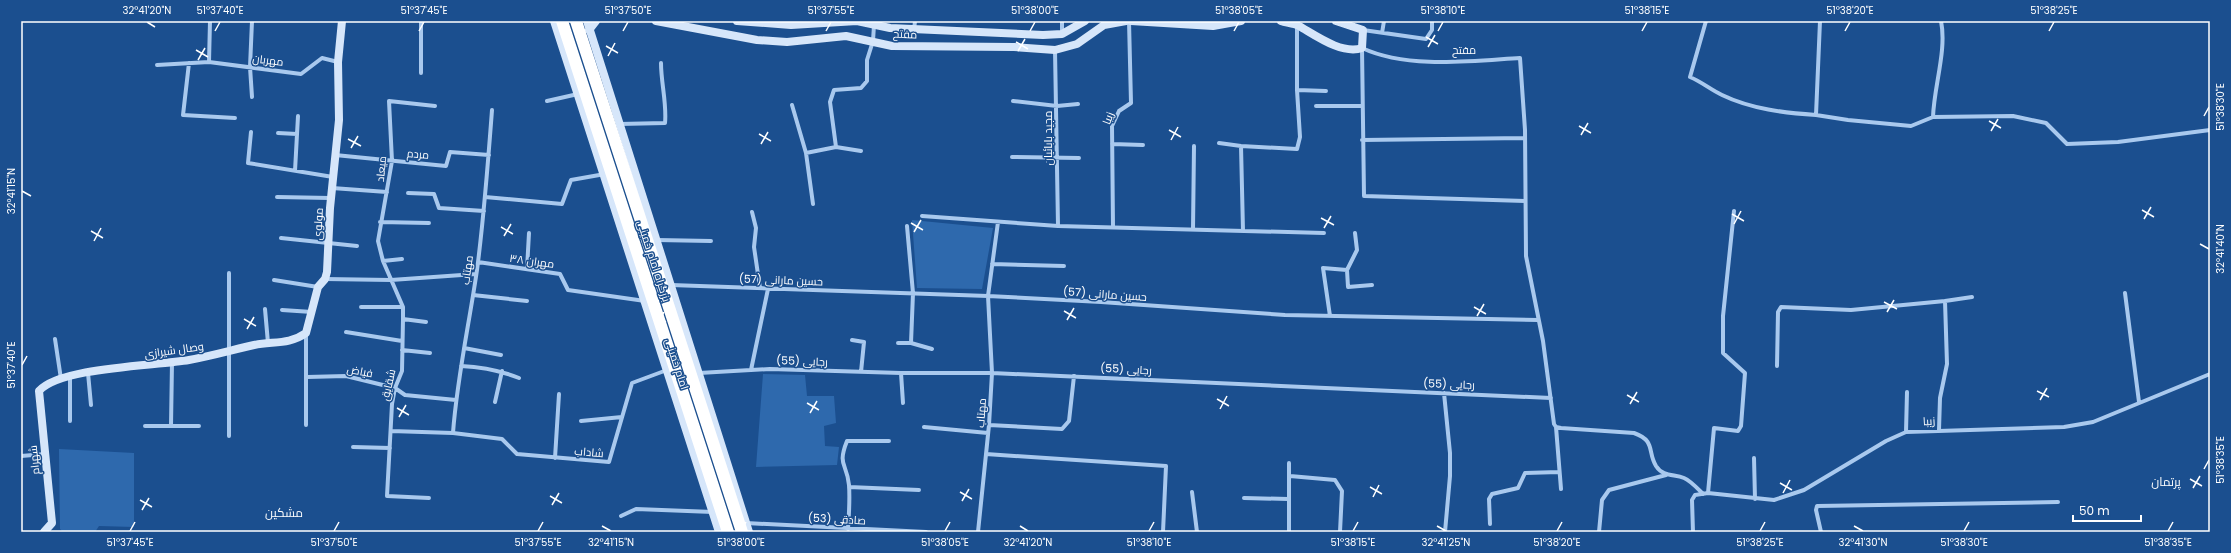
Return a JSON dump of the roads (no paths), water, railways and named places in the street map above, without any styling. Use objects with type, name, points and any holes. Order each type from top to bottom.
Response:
[{"type":"highway","name":"بزرگراه امام خمینی","points":[[562,21],[728,532]]},
{"type":"highway","name":"بزرگراه امام خمینی","points":[[576,21],[744,527]]},
{"type":"street","points":[[209,62],[210,21]]},
{"type":"street","points":[[252,21],[250,67],[252,97]]},
{"type":"street","name":"مولوی","points":[[325,279],[330,198],[339,120],[338,62],[342,21]]},
{"type":"street","points":[[421,21],[421,73]]},
{"type":"street","name":"امام خمینی","points":[[554,21],[605,174],[719,532]]},
{"type":"street","name":"امام خمینی","points":[[586,21],[699,373],[744,527],[750,532]]},
{"type":"street","points":[[589,30],[596,21]]},
{"type":"street","name":"مفتح","points":[[656,21],[757,40],[787,42],[846,36],[892,46],[1014,47],[1055,50],[1077,44],[1104,25],[1129,21],[1213,26],[1241,21]]},
{"type":"street","name":"مفتح","points":[[737,21],[791,25],[857,21],[874,25],[914,30],[1062,34]]},
{"type":"street","points":[[914,30],[916,21]]},
{"type":"street","points":[[1062,21],[1062,34]]},
{"type":"street","points":[[1062,34],[1084,21]]},
{"type":"street","name":"زیبا","points":[[1113,227],[1112,126],[1120,111],[1131,103],[1129,21]]},
{"type":"street","name":"مفتح","points":[[1280,21],[1298,25],[1319,40],[1351,49],[1362,48],[1378,55],[1400,59],[1467,62],[1520,58],[1525,138]]},
{"type":"street","points":[[1336,21],[1362,30],[1426,39],[1432,30],[1432,21]]},
{"type":"street","points":[[1382,33],[1384,21]]},
{"type":"street","points":[[1706,21],[1690,77],[1723,96],[1755,107],[1848,120],[1911,126],[1933,117],[2020,117],[2046,123],[2067,144],[2118,142],[2210,130]]},
{"type":"street","points":[[1816,115],[1820,21]]},
{"type":"street","points":[[1933,117],[1934,94],[1940,59],[1941,21]]},
{"type":"street","points":[[836,147],[830,102],[834,90],[861,88],[867,81],[868,60],[873,41],[874,25]]},
{"type":"street","points":[[1219,143],[1241,146],[1297,149],[1300,137],[1297,90],[1298,25]]},
{"type":"street","points":[[1362,30],[1362,140],[1364,196],[1525,201]]},
{"type":"street","name":"مجید بابائیان","points":[[1055,50],[1058,226]]},
{"type":"street","name":"مهربان","points":[[157,65],[209,62],[301,74],[322,58],[338,62]]},
{"type":"street","points":[[189,63],[183,115],[235,118]]},
{"type":"street","points":[[620,124],[665,124],[666,114],[661,63]]},
{"type":"street","points":[[1297,90],[1326,91]]},
{"type":"street","points":[[546,101],[578,94]]},
{"type":"street","name":"میعاد","points":[[391,280],[383,261],[378,241],[380,222],[392,161],[389,101],[435,106]]},
{"type":"street","points":[[1013,101],[1057,106],[1078,104]]},
{"type":"street","points":[[792,105],[806,153],[813,204]]},
{"type":"street","points":[[1316,106],[1362,106]]},
{"type":"street","name":"مهتاب","points":[[453,433],[456,400],[478,262],[484,211],[492,110]]},
{"type":"street","points":[[295,171],[298,116]]},
{"type":"street","points":[[251,132],[248,163],[333,177]]},
{"type":"street","points":[[278,133],[297,134]]},
{"type":"street","points":[[1362,140],[1525,138],[1526,256],[1556,428],[1561,488]]},
{"type":"street","points":[[1112,144],[1143,145]]},
{"type":"street","points":[[1193,229],[1194,146]]},
{"type":"street","points":[[1241,146],[1243,231]]},
{"type":"street","points":[[806,153],[836,147],[860,151]]},
{"type":"street","name":"مردم","points":[[335,155],[446,166],[450,152],[489,155]]},
{"type":"street","points":[[1012,157],[1079,158]]},
{"type":"street","points":[[485,197],[562,204],[571,180],[605,174]]},
{"type":"street","points":[[332,188],[387,192]]},
{"type":"street","points":[[408,193],[434,194],[438,208],[484,211]]},
{"type":"street","points":[[277,197],[330,198]]},
{"type":"street","points":[[752,212],[756,228],[754,247],[760,288]]},
{"type":"street","points":[[1708,493],[1714,428],[1738,430],[1741,426],[1745,374],[1723,353],[1723,316],[1734,212]]},
{"type":"street","points":[[922,216],[1058,226],[1324,233]]},
{"type":"street","points":[[380,222],[429,223]]},
{"type":"street","name":"مهتاب","points":[[978,532],[989,425],[992,373],[988,296],[998,222]]},
{"type":"street","points":[[907,226],[913,294],[911,343]]},
{"type":"street","points":[[527,269],[529,232]]},
{"type":"street","points":[[1355,233],[1357,250],[1347,270],[1348,287],[1372,285]]},
{"type":"street","points":[[281,238],[357,246]]},
{"type":"street","points":[[657,240],[711,241]]},
{"type":"street","points":[[383,261],[402,259]]},
{"type":"street","name":"مهران ۳۸","points":[[478,262],[560,274],[568,290],[646,302]]},
{"type":"street","points":[[992,264],[1064,266]]},
{"type":"street","points":[[1330,316],[1323,268],[1347,270]]},
{"type":"street","points":[[229,274],[231,351],[229,436]]},
{"type":"street","points":[[306,424],[306,333],[318,287],[325,279],[391,280],[476,274]]},
{"type":"street","points":[[274,280],[318,287]]},
{"type":"street","name":"شقایق","points":[[391,280],[403,307],[403,319],[402,371],[395,388],[387,496],[429,498]]},
{"type":"street","name":"حسین مارانی (57)","points":[[671,285],[988,296],[1101,302],[1285,316],[1538,320]]},
{"type":"street","points":[[751,370],[768,289]]},
{"type":"street","points":[[2125,292],[2139,402]]},
{"type":"street","points":[[473,295],[527,301]]},
{"type":"street","points":[[1777,366],[1778,312],[1781,306],[1851,310],[1972,297]]},
{"type":"street","points":[[1939,430],[1940,398],[1947,364],[1945,301]]},
{"type":"street","points":[[360,307],[403,307]]},
{"type":"street","points":[[265,309],[268,343]]},
{"type":"street","points":[[282,310],[312,312]]},
{"type":"street","points":[[403,319],[426,322]]},
{"type":"street","points":[[346,332],[402,341]]},
{"type":"street","name":"وصال شیرازی","points":[[44,385],[70,376],[172,362],[268,343],[296,340],[306,333]]},
{"type":"street","points":[[55,339],[61,379]]},
{"type":"street","points":[[852,340],[864,342],[861,372]]},
{"type":"street","points":[[898,343],[911,343],[920,347],[932,349]]},
{"type":"street","points":[[464,348],[500,355]]},
{"type":"street","points":[[402,350],[430,353]]},
{"type":"street","points":[[171,426],[172,362]]},
{"type":"street","points":[[461,366],[484,367],[502,371],[519,378]]},
{"type":"street","name":"رجایی (55)","points":[[699,373],[770,369],[901,373],[992,373],[1551,398]]},
{"type":"street","name":"شاداب","points":[[391,431],[453,433],[502,439],[517,454],[610,462],[632,383],[667,370]]},
{"type":"street","points":[[495,402],[502,371]]},
{"type":"street","points":[[88,373],[91,405]]},
{"type":"street","points":[[901,373],[903,403]]},
{"type":"street","name":"زیبا","points":[[1703,494],[1708,493],[1774,500],[1804,490],[1886,441],[1906,432],[2064,427],[2093,422],[2210,374]]},
{"type":"street","points":[[70,376],[70,421]]},
{"type":"street","name":"فیاض","points":[[307,377],[346,376],[395,388],[405,395],[456,400]]},
{"type":"street","points":[[989,425],[1062,428],[1069,421],[1074,376]]},
{"type":"street","name":"شهرام","points":[[44,385],[39,391],[52,523],[44,532]]},
{"type":"street","points":[[1906,432],[1907,392]]},
{"type":"street","points":[[1444,393],[1450,461],[1445,532]]},
{"type":"street","points":[[555,458],[559,394]]},
{"type":"street","points":[[581,421],[622,417]]},
{"type":"street","points":[[145,426],[199,426]]},
{"type":"street","points":[[924,427],[988,433]]},
{"type":"street","points":[[1556,428],[1634,433],[1644,436],[1652,449],[1656,466],[1666,475]]},
{"type":"street","points":[[848,529],[848,475],[842,465],[843,452],[847,441],[889,441]]},
{"type":"street","points":[[353,447],[390,448]]},
{"type":"street","points":[[21,456],[45,454]]},
{"type":"street","points":[[986,454],[1166,466],[1163,532]]},
{"type":"street","points":[[1754,458],[1755,499]]},
{"type":"street","points":[[1289,463],[1289,532]]},
{"type":"street","points":[[1490,524],[1489,499],[1492,494],[1518,488],[1525,473],[1559,472]]},
{"type":"street","points":[[1599,532],[1602,500],[1609,490],[1666,475],[1683,478],[1692,483],[1703,494]]},
{"type":"street","points":[[1290,476],[1335,480],[1342,491],[1340,532]]},
{"type":"street","points":[[849,487],[919,490]]},
{"type":"street","points":[[1192,492],[1197,532]]},
{"type":"street","points":[[1693,532],[1692,500],[1695,495],[1703,494]]},
{"type":"street","points":[[1244,498],[1288,500]]},
{"type":"street","points":[[1821,532],[1816,510],[1817,506],[2058,502]]},
{"type":"street","points":[[621,516],[636,509],[713,512]]},
{"type":"street","name":"صادقی (53)","points":[[744,527],[926,532]]},
{"type":"district","name":"پرتمان","points":[[2166,481]]},
{"type":"district","name":"مشکین","points":[[284,512]]}]
